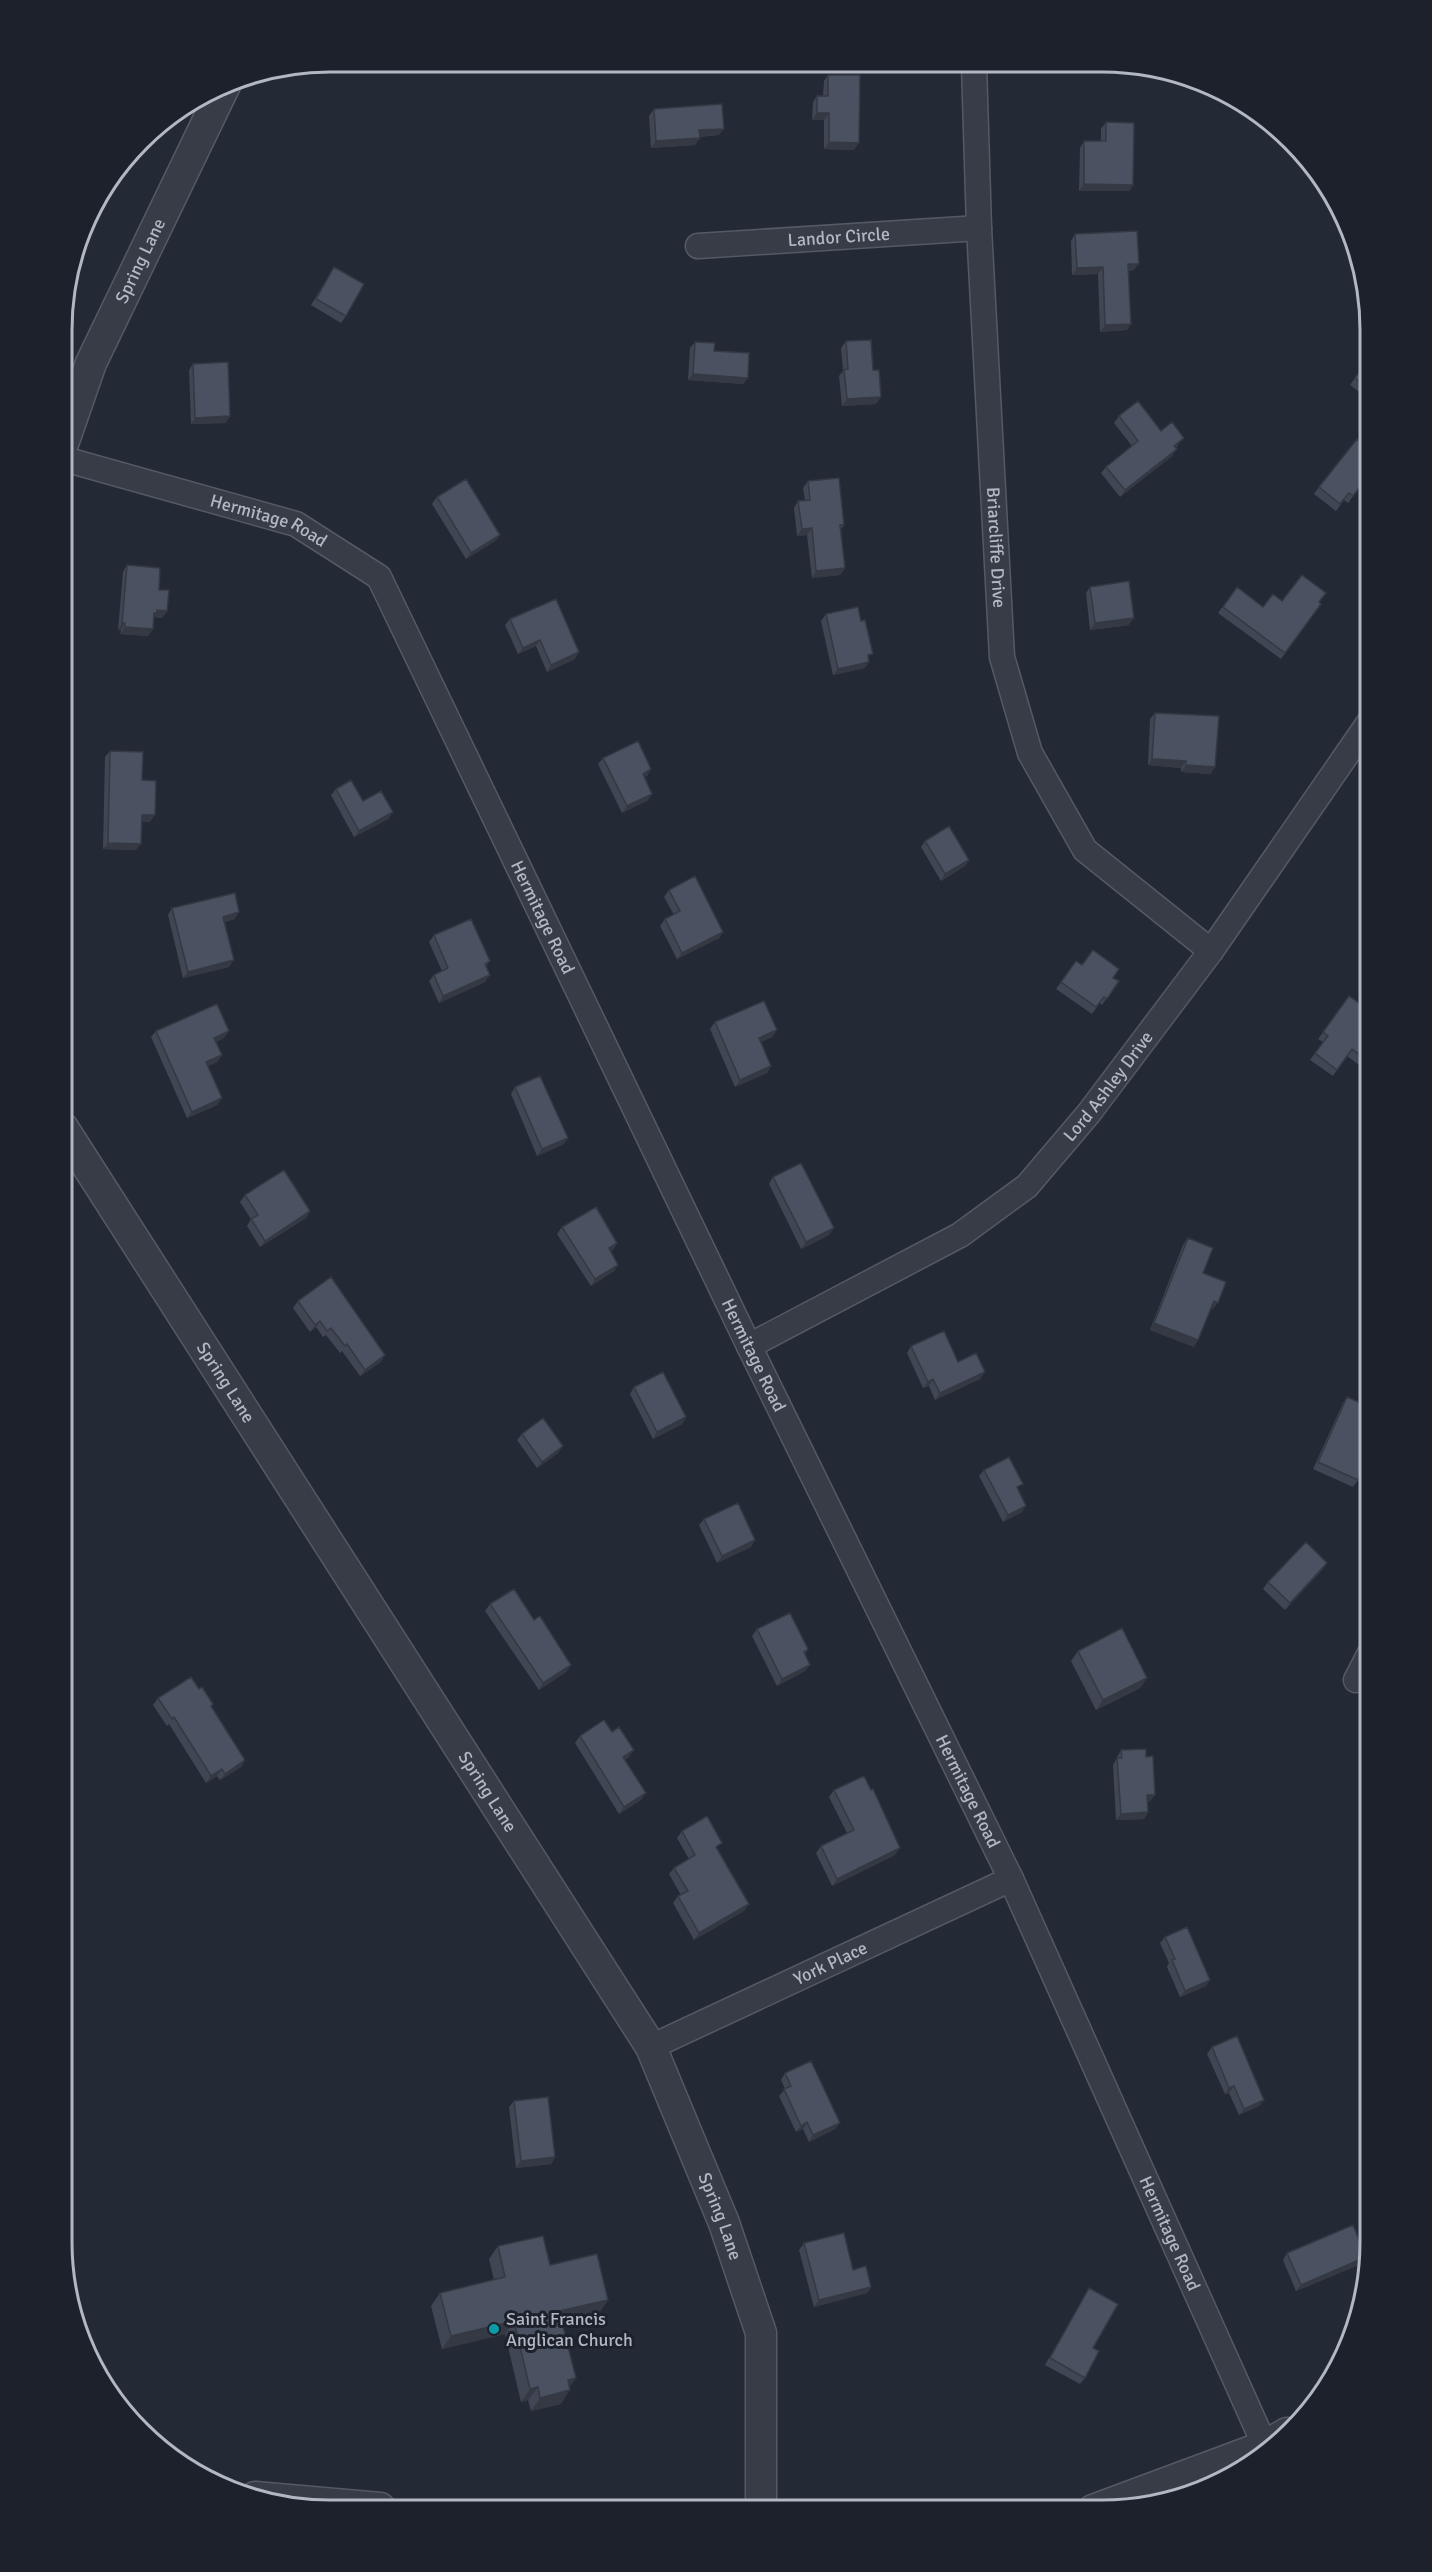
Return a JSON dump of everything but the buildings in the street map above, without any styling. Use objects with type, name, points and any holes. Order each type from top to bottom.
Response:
[{"type":"street","name":"Briarcliffe Drive","points":[[974,72],[979,228],[1002,657],[1030,753],[1085,850],[1211,951]]},
{"type":"street","name":"Spring Lane","points":[[72,417],[90,363],[219,98]]},
{"type":"street","name":"Landor Circle","points":[[698,246],[979,228]]},
{"type":"street","name":"Hermitage Road","points":[[72,461],[296,524],[380,577],[748,1346],[1011,1879],[1274,2435]]},
{"type":"street","name":"Lord Ashley Drive","points":[[748,1346],[960,1235],[1027,1186],[1089,1113],[1211,951],[1360,735]]},
{"type":"street","name":"Spring Lane","points":[[72,1142],[651,2047],[724,2223],[761,2333],[761,2500]]},
{"type":"street","points":[[1356,1680],[1360,1672]]},
{"type":"street","name":"York Place","points":[[651,2047],[1011,1879]]},
{"type":"street","points":[[1122,2499],[1260,2446]]},
{"type":"place","name":"Saint Francis Anglican Church","points":[[494,2329]]}]
